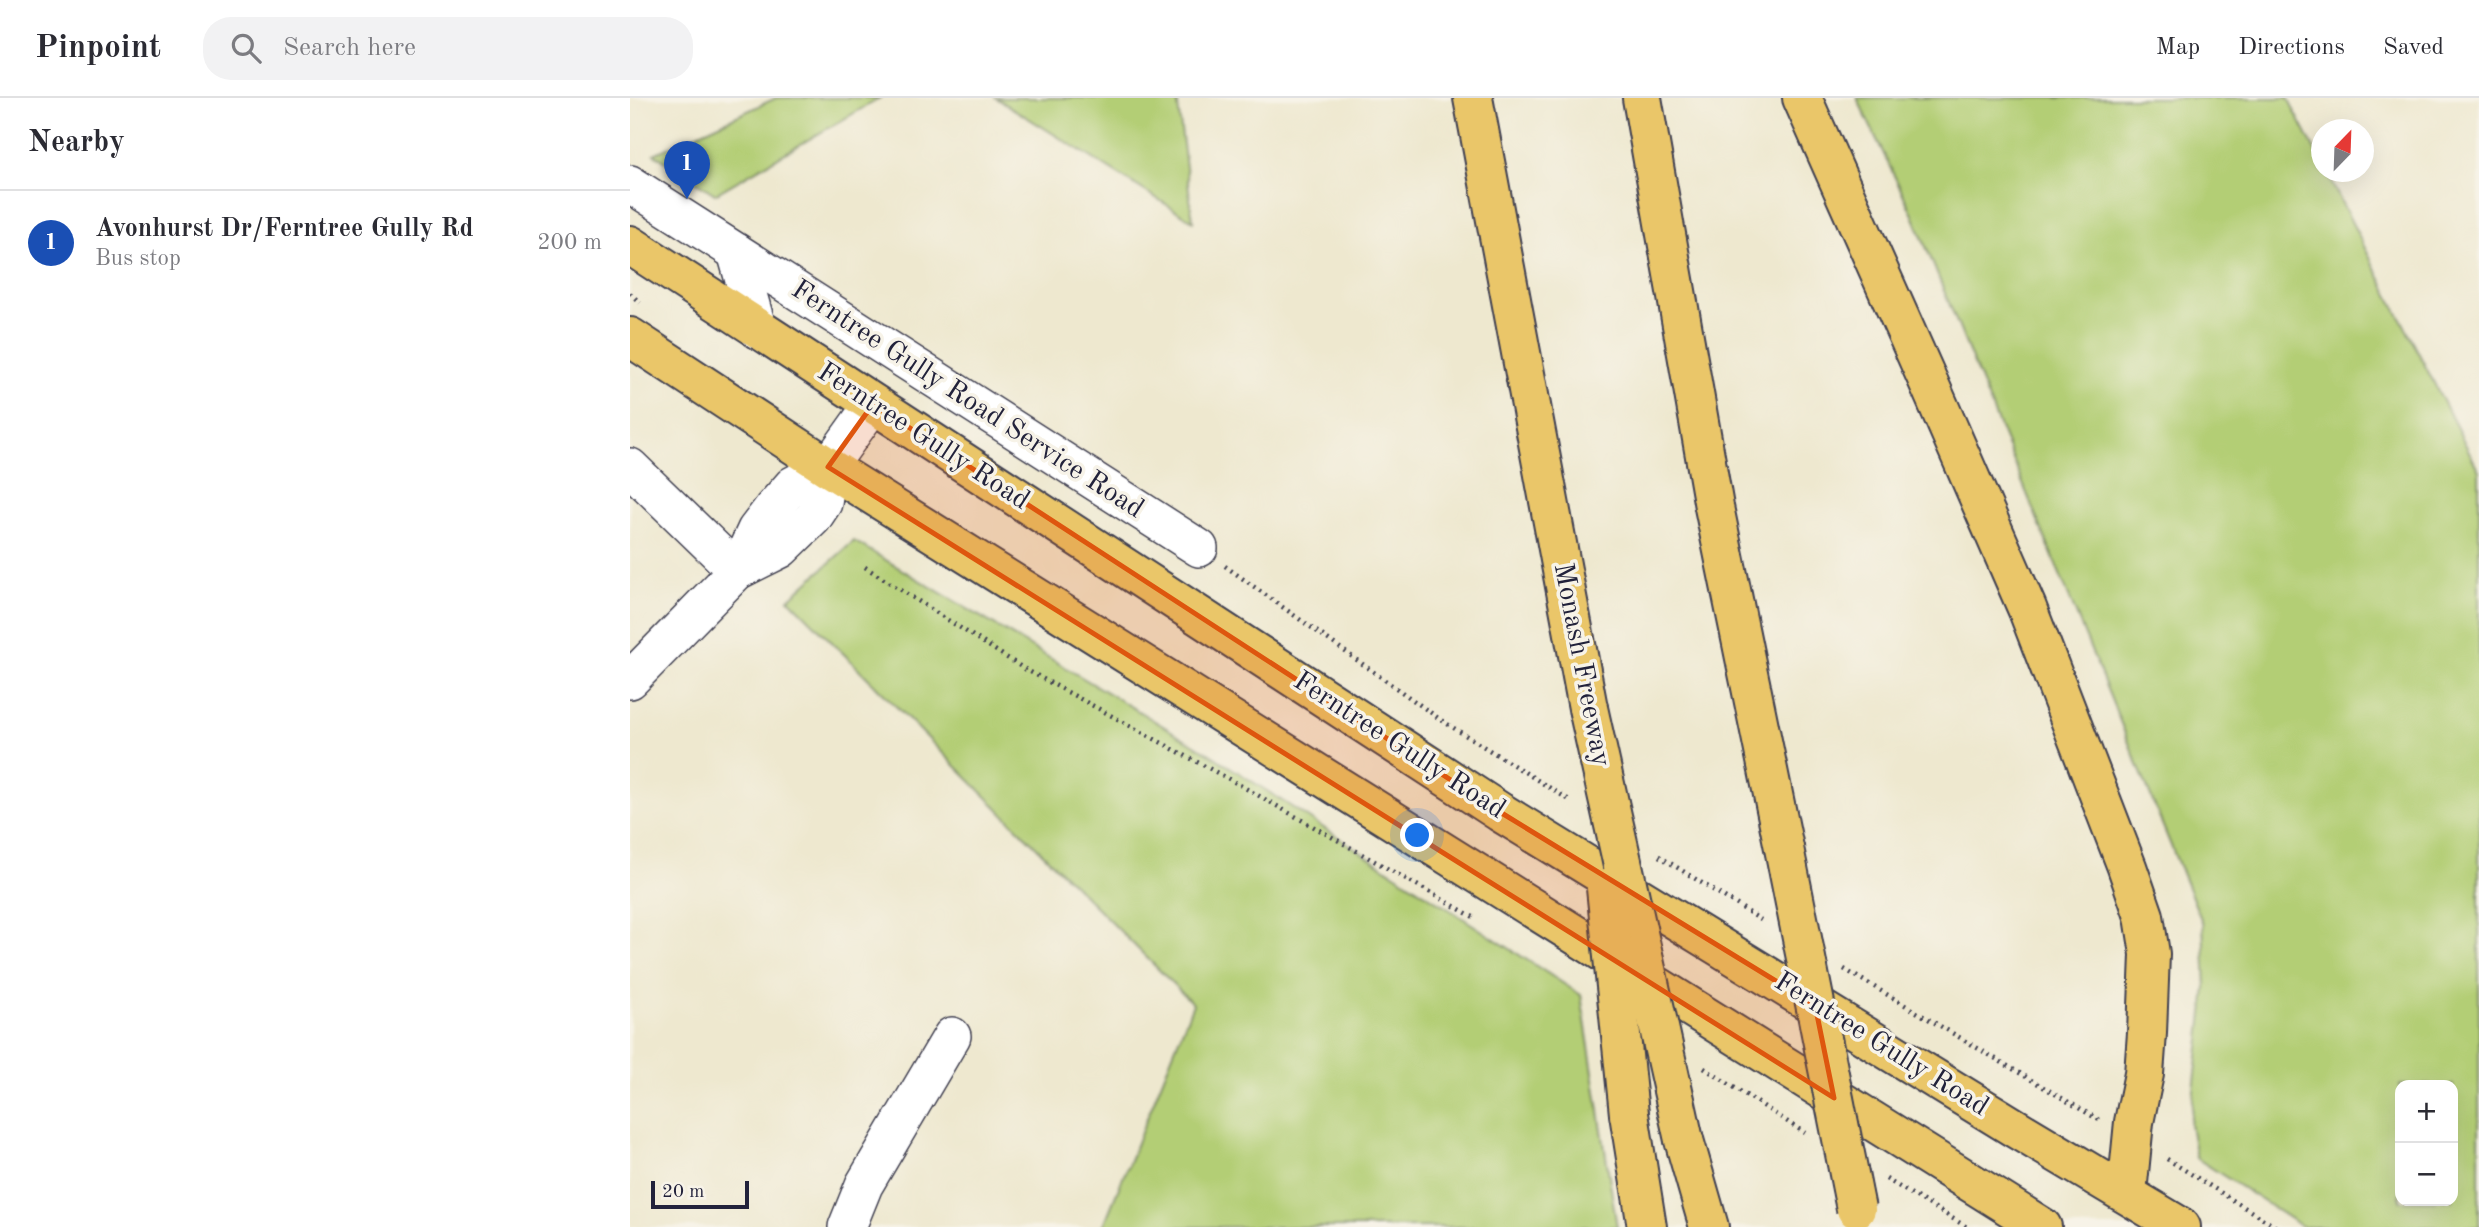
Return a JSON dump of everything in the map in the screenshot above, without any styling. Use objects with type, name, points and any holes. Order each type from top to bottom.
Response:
[{"type":"main road","name":"Monash Freeway","points":[[1473,98],[1588,708],[1684,1140],[1709,1227]]},
{"type":"main road","points":[[1642,98],[1714,507],[1858,1218]]},
{"type":"main road","points":[[1802,98],[2027,608],[2144,916],[2150,954],[2150,992],[2144,1074],[2132,1138],[2127,1193]]},
{"type":"main road","name":"Ferntree Gully Road","points":[[630,245],[1500,812],[2180,1227]]},
{"type":"main road","points":[[630,337],[828,467],[2042,1227]]},
{"type":"main road","points":[[1588,708],[1629,1114],[1647,1227]]},
{"type":"street","name":"Ferntree Gully Road Service Road","points":[[630,184],[1199,548]]},
{"type":"street","name":"Ferntree Gully Road Service Road","points":[[736,252],[758,330]]},
{"type":"street","points":[[630,680],[737,571],[780,549],[813,517],[823,503],[828,467],[873,404]]},
{"type":"street","points":[[630,467],[737,571]]},
{"type":"street","points":[[846,1227],[864,1185],[952,1036]]},
{"type":"path","points":[[865,567],[1023,668],[1238,783],[1485,923]]},
{"type":"path","points":[[1699,1064],[1813,1138]]},
{"type":"path","points":[[2073,1105],[2132,1138],[2276,1227]]},
{"type":"path","points":[[1885,1178],[1967,1227]]},
{"type":"highlighted area","points":[[873,404],[1500,812],[1815,1005],[1834,1098],[828,467]]},
{"type":"green space","points":[[776,98],[880,98],[715,194],[654,154]]},
{"type":"green space","points":[[996,98],[1177,98],[1193,221]]},
{"type":"green space","points":[[1857,98],[2288,98],[2311,143],[2311,182],[2331,182],[2479,471],[2479,1227],[2303,1227],[2196,1158],[2190,1124],[2206,988],[2203,924],[1913,215]]},
{"type":"green space","points":[[854,541],[1210,754],[1581,995],[1617,1227],[1103,1227],[1193,1004],[789,599]]},
{"type":"place","name":"Avonhurst Dr/Ferntree Gully Rd","points":[[687,199]]}]
